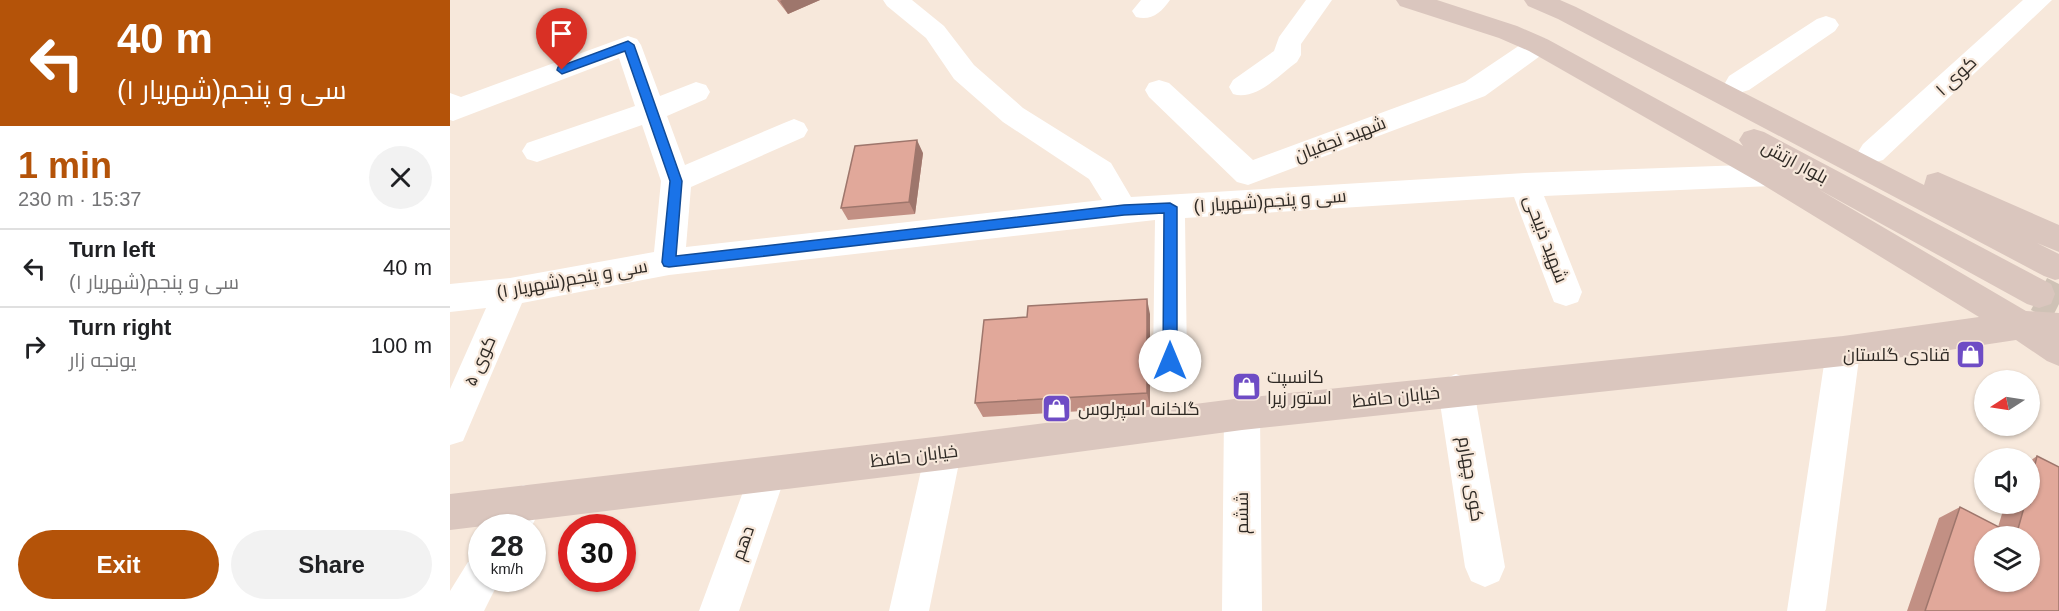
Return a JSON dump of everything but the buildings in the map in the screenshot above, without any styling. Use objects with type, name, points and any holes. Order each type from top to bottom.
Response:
[{"type":"main road","points":[[1409,0],[1509,32],[1559,22]]},
{"type":"main road","points":[[1462,0],[1525,17],[1559,22],[1739,83],[1873,152],[2059,239]]},
{"type":"main road","points":[[1537,0],[1559,22],[1771,175],[2021,325],[2059,351]]},
{"type":"main road","name":"بلوار ارتش","points":[[1559,22],[2055,267]]},
{"type":"main road","name":"بلوار ارتش","points":[[1559,22],[2039,294]]},
{"type":"main road","name":"خیابان حافظ","points":[[523,514],[766,474],[1242,414],[1843,351],[2021,325],[2059,327]]},
{"type":"main road","name":"خیابان حافظ","points":[[450,512],[495,514]]},
{"type":"street","points":[[896,0],[934,32],[964,72],[1013,115],[1100,171],[1124,210]]},
{"type":"street","points":[[1243,87],[1287,55],[1288,43],[1319,0]]},
{"type":"street","name":"کوی ۱","points":[[1873,152],[2039,0]]},
{"type":"street","name":"شهید نجفیان","points":[[1159,90],[1248,174],[1475,89],[1559,22]]},
{"type":"street","points":[[1739,83],[1826,25]]},
{"type":"street","points":[[450,102],[453,111],[628,45],[676,181],[669,262]]},
{"type":"street","points":[[537,152],[651,111],[696,92]]},
{"type":"street","points":[[676,181],[794,130]]},
{"type":"street","name":"سی و پنجم(شهریار ۱)","points":[[450,298],[510,292],[669,262],[1124,210],[1525,185],[1771,175]]},
{"type":"street","name":"شهید ذبیحی","points":[[1525,185],[1566,292]]},
{"type":"street","points":[[1170,207],[1170,361]]},
{"type":"street","name":"کوی ۵","points":[[450,429],[510,292]]},
{"type":"street","points":[[1806,609],[1843,351]]},
{"type":"street","name":"کوی چهارم","points":[[1456,390],[1485,567]]},
{"type":"street","name":"ششم","points":[[1242,414],[1242,611]]},
{"type":"street","points":[[909,611],[943,453]]},
{"type":"street","name":"دهم","points":[[718,611],[766,474]]},
{"type":"street","points":[[461,611],[472,592]]},
{"type":"tunnel","points":[[2039,294],[2059,304]]},
{"type":"place","name":"قنادی گلستان","points":[[1971,355]]},
{"type":"place","name":"کانسپت استور زیرا","points":[[1246,387]]},
{"type":"place","name":"گلخانه اسپرلوس","points":[[1057,409]]},
{"type":"route","points":[[562,70],[628,45],[676,181],[669,262],[1124,210],[1170,207],[1170,361]]}]
